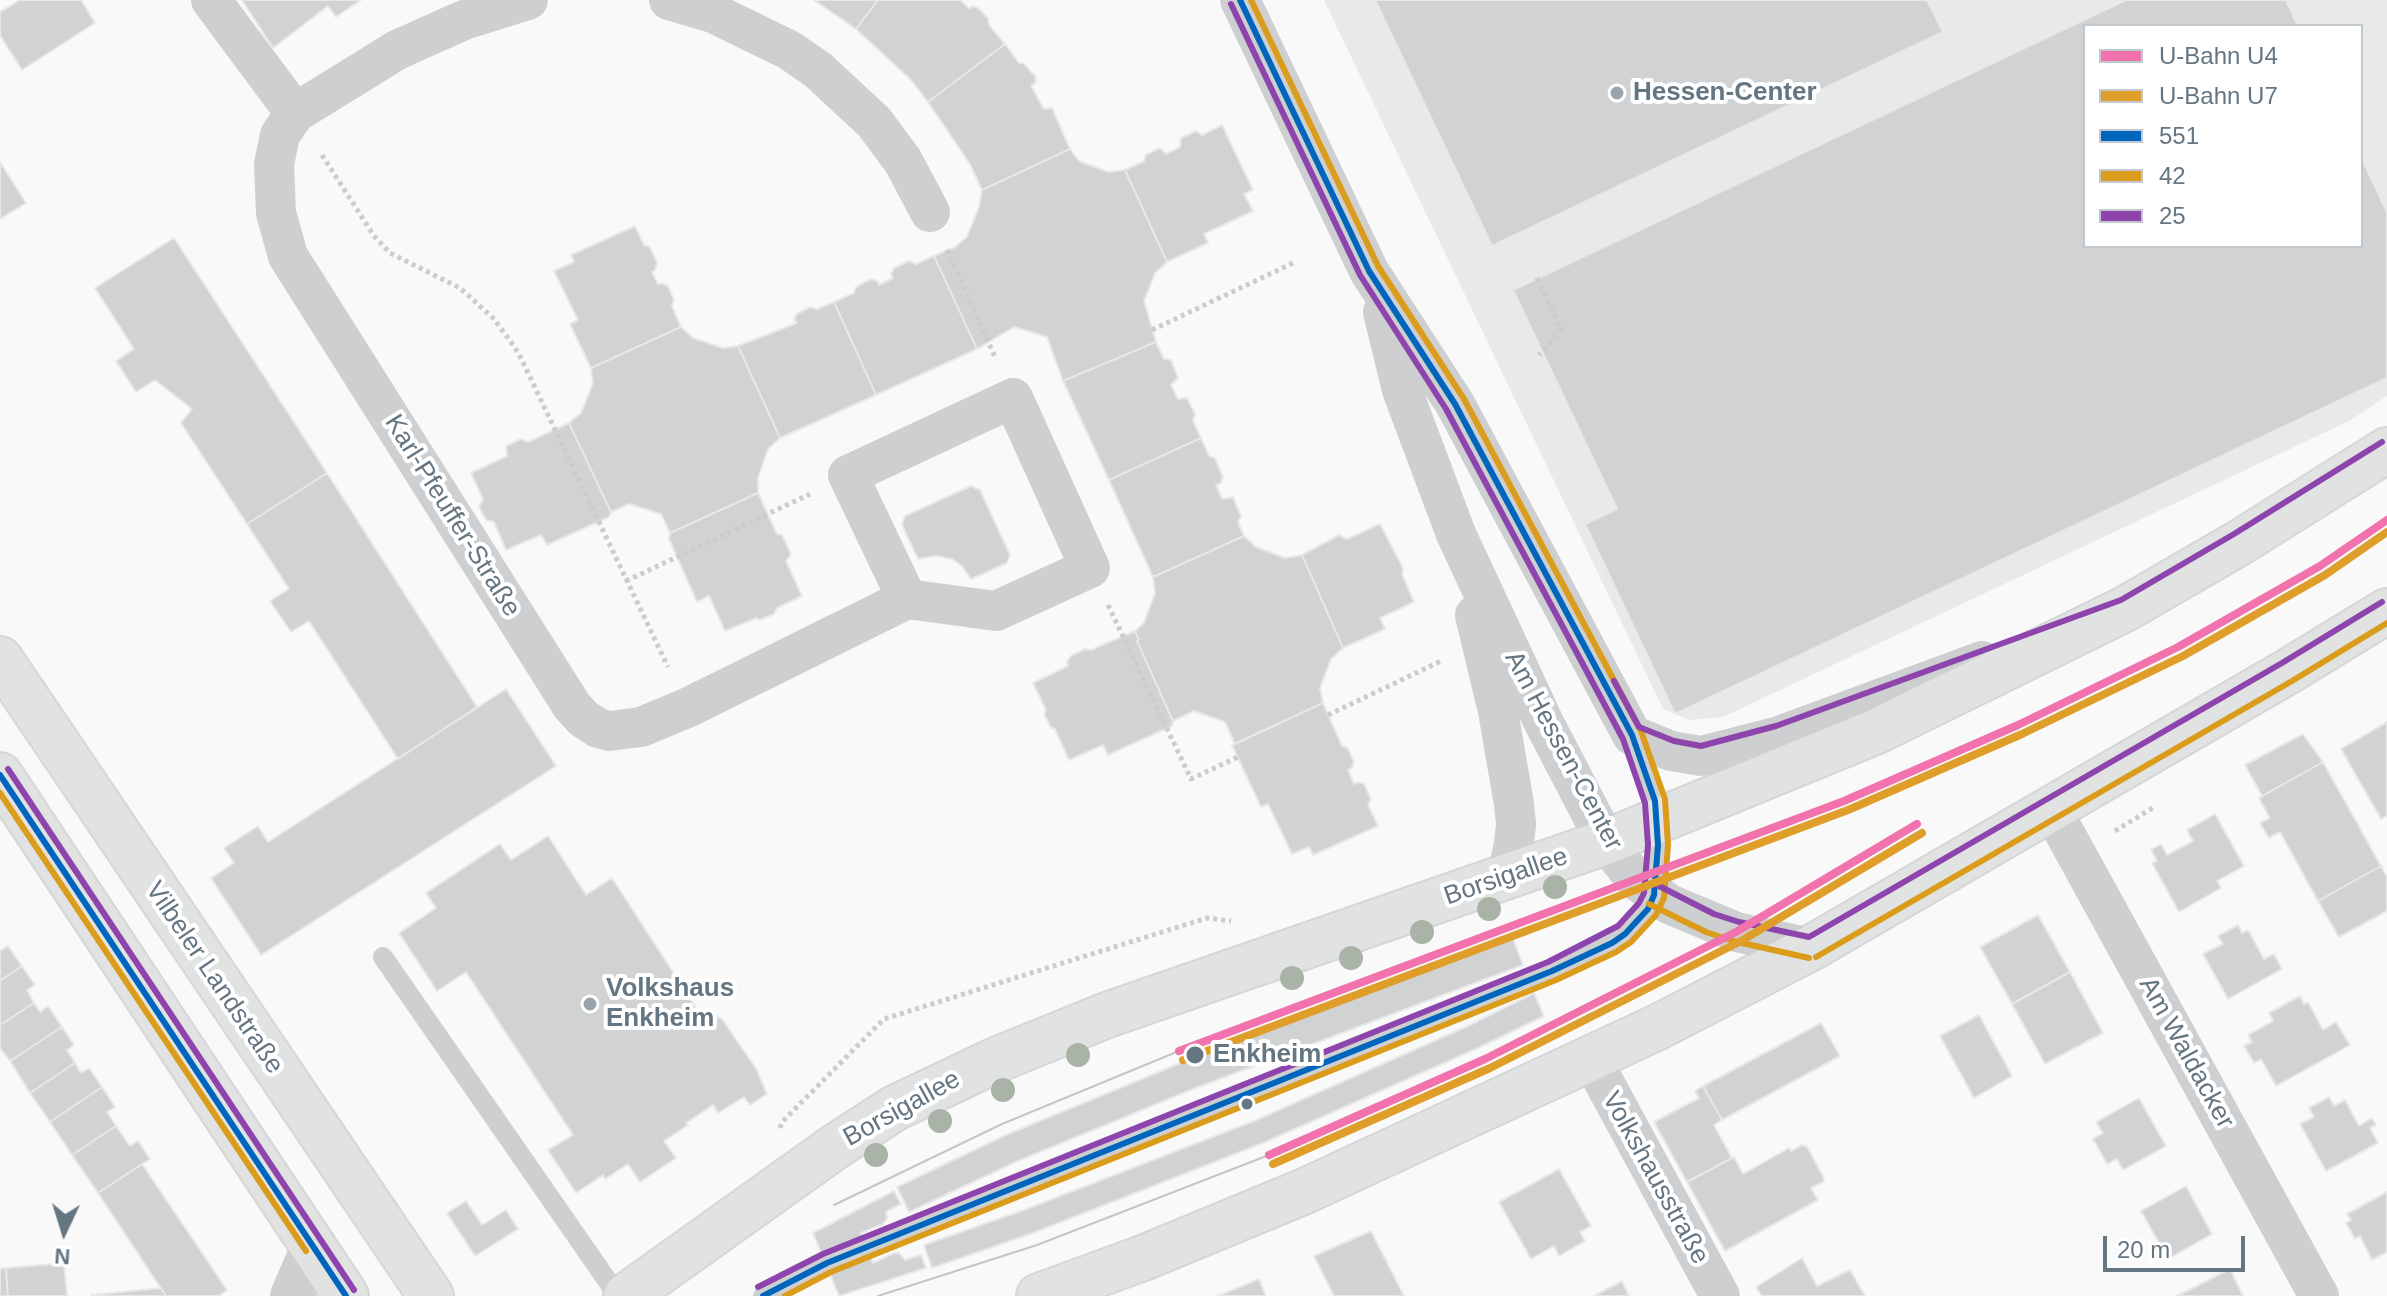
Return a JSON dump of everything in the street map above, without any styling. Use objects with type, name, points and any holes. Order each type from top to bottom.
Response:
[{"type":"main road","name":"Borsigallee","points":[[626,1296],[836,1146],[895,1108],[981,1067],[1107,1015],[1606,842],[1877,731],[2125,609],[2239,543],[2387,450]]},
{"type":"main road","points":[[1039,1296],[1143,1258],[1305,1191],[1592,1060],[1811,948],[2052,810],[2387,611]]},
{"type":"main road","name":"Vilbeler Landstraße","points":[[0,659],[431,1296]]},
{"type":"main road","points":[[0,775],[346,1296]]},
{"type":"street","points":[[211,0],[295,113],[397,50],[464,20],[528,0]]},
{"type":"street","points":[[669,0],[713,13],[789,50],[818,70],[874,122],[903,161],[930,212]]},
{"type":"street","name":"Am Hessen-Center","points":[[1240,0],[1375,280],[1455,404],[1632,735]]},
{"type":"street","name":"Karl-Pfeuffer-Straße","points":[[295,113],[280,135],[274,164],[276,213],[288,256],[572,706],[584,719],[609,731],[641,727],[687,708],[907,599]]},
{"type":"street","name":"Am Hessen-Center","points":[[1375,280],[1402,390],[1456,534],[1544,723],[1606,842],[1636,880],[1654,895],[1687,914],[1723,928],[1811,948]]},
{"type":"street","points":[[1013,398],[1090,568],[996,611],[907,599],[848,475],[1013,398]]},
{"type":"street","name":"Am Hessen-Center","points":[[1456,534],[1498,711],[1514,804],[1515,834],[1507,877]]},
{"type":"street","points":[[1632,735],[1671,751],[1701,756],[1779,736],[2125,609]]},
{"type":"street","name":"Am Waldacker","points":[[2052,810],[2319,1296]]},
{"type":"street","name":"Volkshausstraße","points":[[1592,1060],[1720,1296]]},
{"type":"street","points":[[292,1296],[314,1245]]},
{"type":"lane","points":[[868,1248],[1552,971],[1612,943],[1648,909],[1658,872],[1658,821],[1650,783],[1632,735]]},
{"type":"lane","points":[[383,957],[618,1296]]},
{"type":"lane","points":[[763,1296],[827,1263]]},
{"type":"path","points":[[295,113],[374,236],[390,253],[460,288],[494,319],[519,354],[687,708]]},
{"type":"path","points":[[930,212],[1013,398]]},
{"type":"path","points":[[1152,330],[1293,263]]},
{"type":"path","points":[[1537,278],[1561,329],[1539,355]]},
{"type":"path","points":[[626,581],[848,475]]},
{"type":"path","points":[[1090,568],[1191,779],[1238,757]]},
{"type":"path","points":[[1328,715],[1441,661]]},
{"type":"path","points":[[777,1136],[782,1122],[884,1019],[1207,918]]},
{"type":"shaded area","points":[[1324,0],[2387,0],[2387,396],[2351,420],[1723,717],[1689,720],[1663,709]]},
{"type":"building","points":[[20,0],[81,0],[95,23],[22,70],[0,35],[0,12]]},
{"type":"building","points":[[242,0],[361,0],[336,17],[328,6],[273,48]]},
{"type":"building","points":[[814,0],[878,0],[856,29]]},
{"type":"building","points":[[878,0],[960,0],[970,9],[972,6],[978,8],[1005,44],[928,102],[911,80],[856,29]]},
{"type":"building","name":"Hessen-Center","points":[[1375,0],[1927,0],[1943,32],[1492,246]]},
{"type":"building","points":[[2126,0],[2286,0],[2297,24],[2083,24],[2083,248],[2363,248],[2363,161],[2387,212],[2387,378],[1675,714],[1585,524],[1617,509],[1513,290]]},
{"type":"building","points":[[1005,44],[1019,63],[1023,63],[1035,76],[1036,82],[1031,86],[1044,109],[1052,108],[1070,149],[982,190],[970,164],[928,102]]},
{"type":"building","points":[[1222,125],[1253,190],[1244,194],[1253,211],[1204,234],[1208,243],[1167,262],[1125,170],[1144,161],[1146,155],[1160,148],[1166,154],[1180,147],[1181,138],[1196,131],[1202,135]]},
{"type":"building","points":[[1070,149],[1079,161],[1108,172],[1125,170],[1167,262],[1155,273],[1144,301],[1156,342],[1063,381],[1047,337],[1014,327],[977,349],[934,256],[955,247],[967,237],[982,190]]},
{"type":"building","points":[[0,162],[26,203],[0,219]]},
{"type":"building","points":[[635,226],[657,263],[652,272],[658,284],[668,286],[681,327],[591,368],[570,324],[578,320],[554,271],[574,262],[571,255]]},
{"type":"building","points":[[174,238],[327,473],[247,524],[181,423],[192,409],[155,380],[136,392],[116,361],[134,349],[95,288]]},
{"type":"building","points":[[934,256],[977,349],[876,395],[834,302],[854,293],[856,287],[871,279],[879,285],[893,278],[894,268],[909,261],[916,264]]},
{"type":"building","points":[[834,302],[876,395],[780,438],[738,346],[797,323],[794,319],[797,314],[810,307],[817,309]]},
{"type":"building","points":[[681,327],[693,338],[723,348],[738,346],[780,438],[768,449],[758,478],[758,493],[670,533],[661,514],[629,504],[611,512],[569,423],[581,413],[593,383],[591,368]]},
{"type":"building","points":[[1156,342],[1164,359],[1171,360],[1178,378],[1171,385],[1178,399],[1187,398],[1201,438],[1109,480],[1063,381]]},
{"type":"building","points":[[569,423],[611,512],[609,517],[547,545],[541,535],[506,550],[494,522],[486,520],[479,507],[483,499],[471,473],[507,456],[506,446],[521,439],[528,442]]},
{"type":"building","points":[[1201,438],[1223,477],[1221,483],[1216,485],[1222,499],[1233,497],[1241,516],[1238,522],[1244,536],[1153,577],[1109,480]]},
{"type":"building","points":[[327,473],[477,707],[398,759],[309,621],[291,632],[270,601],[289,589],[247,524]]},
{"type":"building","points":[[971,486],[980,490],[1010,555],[1007,563],[971,579],[962,566],[952,559],[936,556],[918,559],[902,525],[905,516]]},
{"type":"building","points":[[758,493],[777,534],[782,535],[791,554],[786,561],[802,596],[777,608],[774,614],[725,631],[709,596],[697,602],[669,539],[670,533]]},
{"type":"building","points":[[1380,524],[1403,568],[1402,574],[1414,602],[1380,618],[1385,629],[1343,648],[1302,555],[1339,535],[1347,539]]},
{"type":"building","points":[[1244,536],[1256,547],[1285,558],[1302,555],[1343,648],[1331,659],[1320,688],[1323,703],[1235,744],[1225,722],[1194,711],[1173,721],[1135,631],[1144,623],[1155,593],[1153,577]]},
{"type":"building","points":[[1135,631],[1173,721],[1172,726],[1108,755],[1103,745],[1069,760],[1055,729],[1051,728],[1044,714],[1046,710],[1033,683],[1068,666],[1071,656]]},
{"type":"building","points":[[506,689],[556,766],[261,955],[211,878],[234,863],[224,848],[258,826],[268,842]]},
{"type":"building","points":[[1323,703],[1342,746],[1347,747],[1354,762],[1348,770],[1354,784],[1364,784],[1371,799],[1368,805],[1378,826],[1313,855],[1309,847],[1292,854],[1268,804],[1261,807],[1232,745]]},
{"type":"building","points":[[2387,722],[2387,816],[2381,819],[2341,749]]},
{"type":"building","points":[[2303,734],[2323,762],[2262,796],[2245,765]]},
{"type":"building","points":[[2323,762],[2381,866],[2318,901],[2280,832],[2269,838],[2260,823],[2270,818],[2259,798]]},
{"type":"building","points":[[2215,814],[2244,866],[2217,881],[2221,888],[2179,912],[2152,863],[2157,861],[2151,850],[2161,844],[2167,855],[2193,841],[2187,830]]},
{"type":"building","name":"Volkshaus Enkheim","points":[[548,836],[586,895],[612,878],[706,1023],[716,1016],[722,1019],[757,1070],[767,1094],[750,1105],[744,1097],[718,1113],[713,1105],[686,1123],[688,1125],[664,1141],[676,1158],[640,1182],[628,1164],[605,1179],[603,1175],[576,1193],[548,1150],[573,1135],[466,972],[437,991],[399,933],[436,908],[426,893],[500,844],[511,860]]},
{"type":"building","points":[[2381,866],[2387,877],[2387,911],[2339,937],[2318,901]]},
{"type":"building","points":[[2038,915],[2070,972],[2012,1004],[1980,947]]},
{"type":"building","points":[[2238,925],[2242,933],[2248,930],[2264,959],[2274,954],[2282,969],[2228,999],[2203,954],[2223,944],[2218,936]]},
{"type":"building","points":[[1513,939],[1523,965],[1193,1089],[1018,1161],[909,1212],[897,1187],[1006,1135],[1183,1062]]},
{"type":"building","points":[[8,946],[22,966],[0,981],[0,951]]},
{"type":"building","points":[[22,966],[35,985],[27,990],[34,1003],[0,1025],[0,981]]},
{"type":"building","points":[[2070,972],[2103,1033],[2045,1064],[2012,1004]]},
{"type":"building","points":[[1534,993],[1544,1016],[1478,1048],[1263,1143],[1033,1233],[932,1268],[924,1245],[1024,1210],[1254,1121],[1468,1026]]},
{"type":"building","points":[[2300,996],[2304,1004],[2308,1002],[2323,1030],[2336,1022],[2350,1045],[2276,1086],[2261,1059],[2254,1063],[2244,1046],[2252,1042],[2248,1035],[2273,1021],[2269,1013]]},
{"type":"building","points":[[34,1003],[40,1012],[48,1006],[62,1027],[10,1061],[0,1048],[0,1025]]},
{"type":"building","points":[[1979,1015],[2012,1076],[1974,1098],[1940,1036]]},
{"type":"building","points":[[1821,1023],[1840,1056],[1722,1120],[1703,1086]]},
{"type":"building","points":[[62,1027],[74,1045],[67,1050],[75,1063],[30,1093],[10,1061]]},
{"type":"building","points":[[75,1063],[81,1073],[89,1068],[102,1087],[50,1122],[30,1093]]},
{"type":"building","points":[[1703,1086],[1722,1120],[1714,1125],[1732,1158],[1687,1182],[1654,1122],[1699,1098],[1695,1091]]},
{"type":"building","points":[[102,1087],[115,1107],[107,1112],[116,1126],[72,1155],[50,1122]]},
{"type":"building","points":[[2329,1097],[2334,1106],[2345,1100],[2359,1126],[2372,1118],[2376,1125],[2370,1128],[2378,1143],[2326,1171],[2300,1124],[2314,1117],[2309,1108]]},
{"type":"building","points":[[2139,1098],[2166,1146],[2123,1170],[2117,1159],[2107,1164],[2093,1139],[2103,1133],[2096,1122]]},
{"type":"building","points":[[116,1126],[130,1146],[138,1141],[150,1159],[98,1193],[72,1155]]},
{"type":"building","points":[[1802,1145],[1807,1147],[1824,1178],[1823,1182],[1811,1188],[1818,1200],[1725,1251],[1687,1182],[1734,1157],[1743,1174],[1789,1148],[1791,1151]]},
{"type":"building","points":[[142,1164],[227,1290],[219,1296],[166,1296],[98,1193]]},
{"type":"building","points":[[1559,1169],[1591,1226],[1580,1232],[1585,1241],[1559,1256],[1554,1246],[1531,1259],[1499,1202]]},
{"type":"building","points":[[2186,1186],[2212,1234],[2168,1259],[2141,1211]]},
{"type":"building","points":[[894,1191],[901,1204],[886,1212],[887,1218],[883,1224],[861,1233],[873,1263],[894,1253],[899,1253],[905,1260],[921,1255],[926,1268],[839,1296],[813,1233]]},
{"type":"building","points":[[2387,1192],[2387,1252],[2372,1260],[2360,1236],[2355,1239],[2346,1223],[2351,1220],[2347,1214]]},
{"type":"building","points":[[466,1201],[482,1225],[506,1210],[518,1229],[475,1256],[447,1213]]},
{"type":"building","points":[[1371,1231],[1404,1296],[1334,1296],[1314,1256]]},
{"type":"building","points":[[1802,1258],[1817,1286],[1850,1270],[1865,1296],[1762,1296],[1756,1287]]},
{"type":"building","points":[[64,1263],[67,1296],[8,1296],[6,1268]]},
{"type":"building","points":[[6,1268],[8,1296],[0,1296],[0,1269]]},
{"type":"building","points":[[2230,1269],[2243,1296],[2176,1296],[2187,1291]]},
{"type":"building","points":[[1259,1279],[1266,1296],[1218,1296]]},
{"type":"building","points":[[1622,1281],[1629,1296],[1594,1296]]},
{"type":"building","points":[[161,1288],[166,1296],[91,1296],[91,1295]]},
{"type":"tram line","points":[[834,1205],[1002,1124],[1179,1051]]},
{"type":"tram line","points":[[878,1296],[1037,1245],[1269,1155]]},
{"type":"metro line","name":"U4","points":[[1179,1051],[1844,801],[2018,725],[2178,647],[2320,566],[2387,520]]},
{"type":"metro line","name":"U7","points":[[1183,1060],[1848,810],[2022,734],[2183,656],[2325,575],[2387,532]]},
{"type":"metro line","name":"U4","points":[[1269,1155],[1485,1059],[1736,932],[1917,824]]},
{"type":"metro line","name":"U7","points":[[1273,1164],[1490,1068],[1741,941],[1922,833]]},
{"type":"transit line","name":"551","points":[[763,1296],[827,1263],[1552,971],[1625,934],[1648,909],[1654,895],[1658,845],[1655,801],[1632,735],[1455,404],[1369,271],[1240,0]]},
{"type":"transit line","name":"42","points":[[785,1296],[831,1272],[1556,980],[1631,942],[1656,915],[1664,898],[1668,845],[1665,799],[1641,731],[1464,399],[1378,266],[1251,0]]},
{"type":"transit line","name":"25","points":[[758,1287],[823,1254],[1548,962],[1618,926],[1644,893],[1648,845],[1645,803],[1623,739],[1446,409],[1360,275],[1231,4]]},
{"type":"transit line","name":"25","points":[[1614,681],[1639,727],[1674,741],[1701,746],[1776,726],[2121,600],[2382,442]]},
{"type":"transit line","name":"25","points":[[1659,886],[1714,914],[1809,937],[2382,602]]},
{"type":"transit line","name":"42","points":[[1816,957],[2387,623]]},
{"type":"transit line","name":"25","points":[[8,769],[354,1290]]},
{"type":"transit line","name":"551","points":[[0,775],[346,1296]]},
{"type":"transit line","name":"42","points":[[0,793],[306,1251]]},
{"type":"transit line","name":"42","points":[[1649,904],[1706,932],[1809,958]]},
{"type":"place","name":"Hessen-Center","points":[[1617,93]]},
{"type":"place","name":"Volkshaus Enkheim","points":[[590,1004]]},
{"type":"place","name":"Enkheim","points":[[1195,1055]]}]
